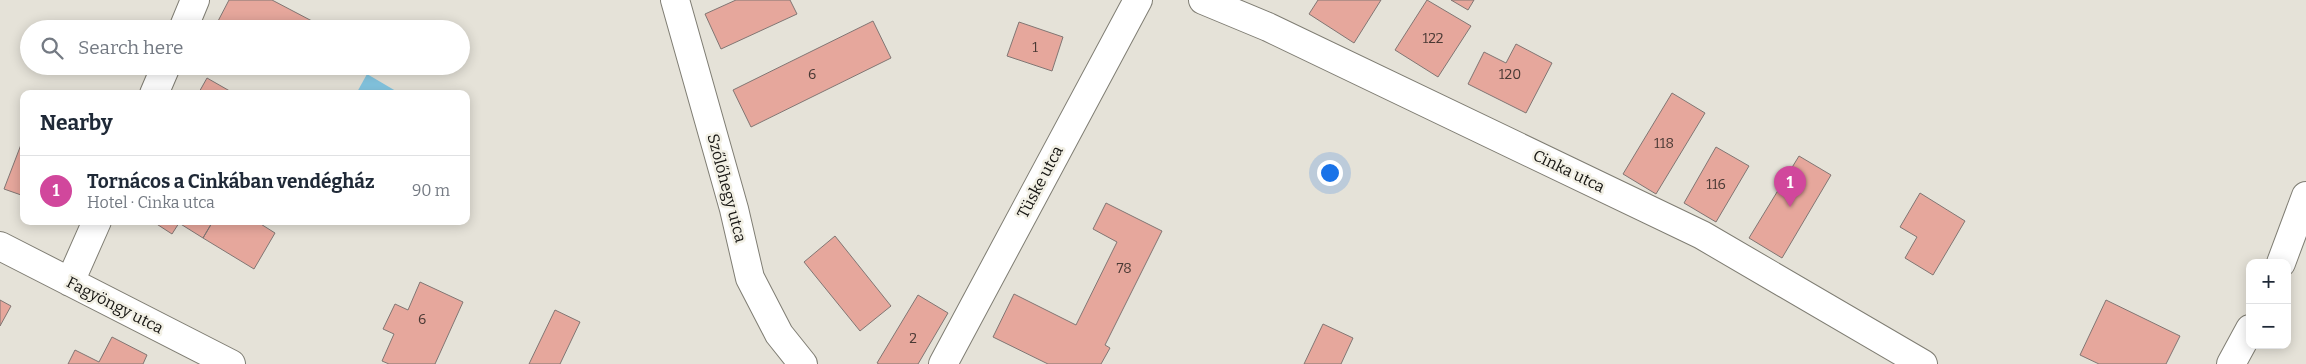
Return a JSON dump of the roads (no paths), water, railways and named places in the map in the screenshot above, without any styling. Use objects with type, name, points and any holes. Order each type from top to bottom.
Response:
[{"type":"street","points":[[186,20],[195,0]]},
{"type":"street","name":"Szőlőhegy utca","points":[[675,0],[734,209],[750,278],[779,334],[803,364]]},
{"type":"street","name":"Tüske utca","points":[[942,364],[1141,0]]},
{"type":"street","name":"Cinka utca","points":[[1203,0],[1268,27],[1702,235],[1923,364]]},
{"type":"street","points":[[156,90],[162,75]]},
{"type":"street","points":[[2282,259],[2306,196]]},
{"type":"street","points":[[70,282],[95,225]]},
{"type":"street","name":"Fagyöngy utca","points":[[0,246],[231,364]]},
{"type":"street","points":[[2230,364],[2246,336]]},
{"type":"water","points":[[366,75],[369,75],[394,90],[358,90]]},
{"type":"place","name":"Tornácos a Cinkában vendégház","points":[[1790,207]]}]
